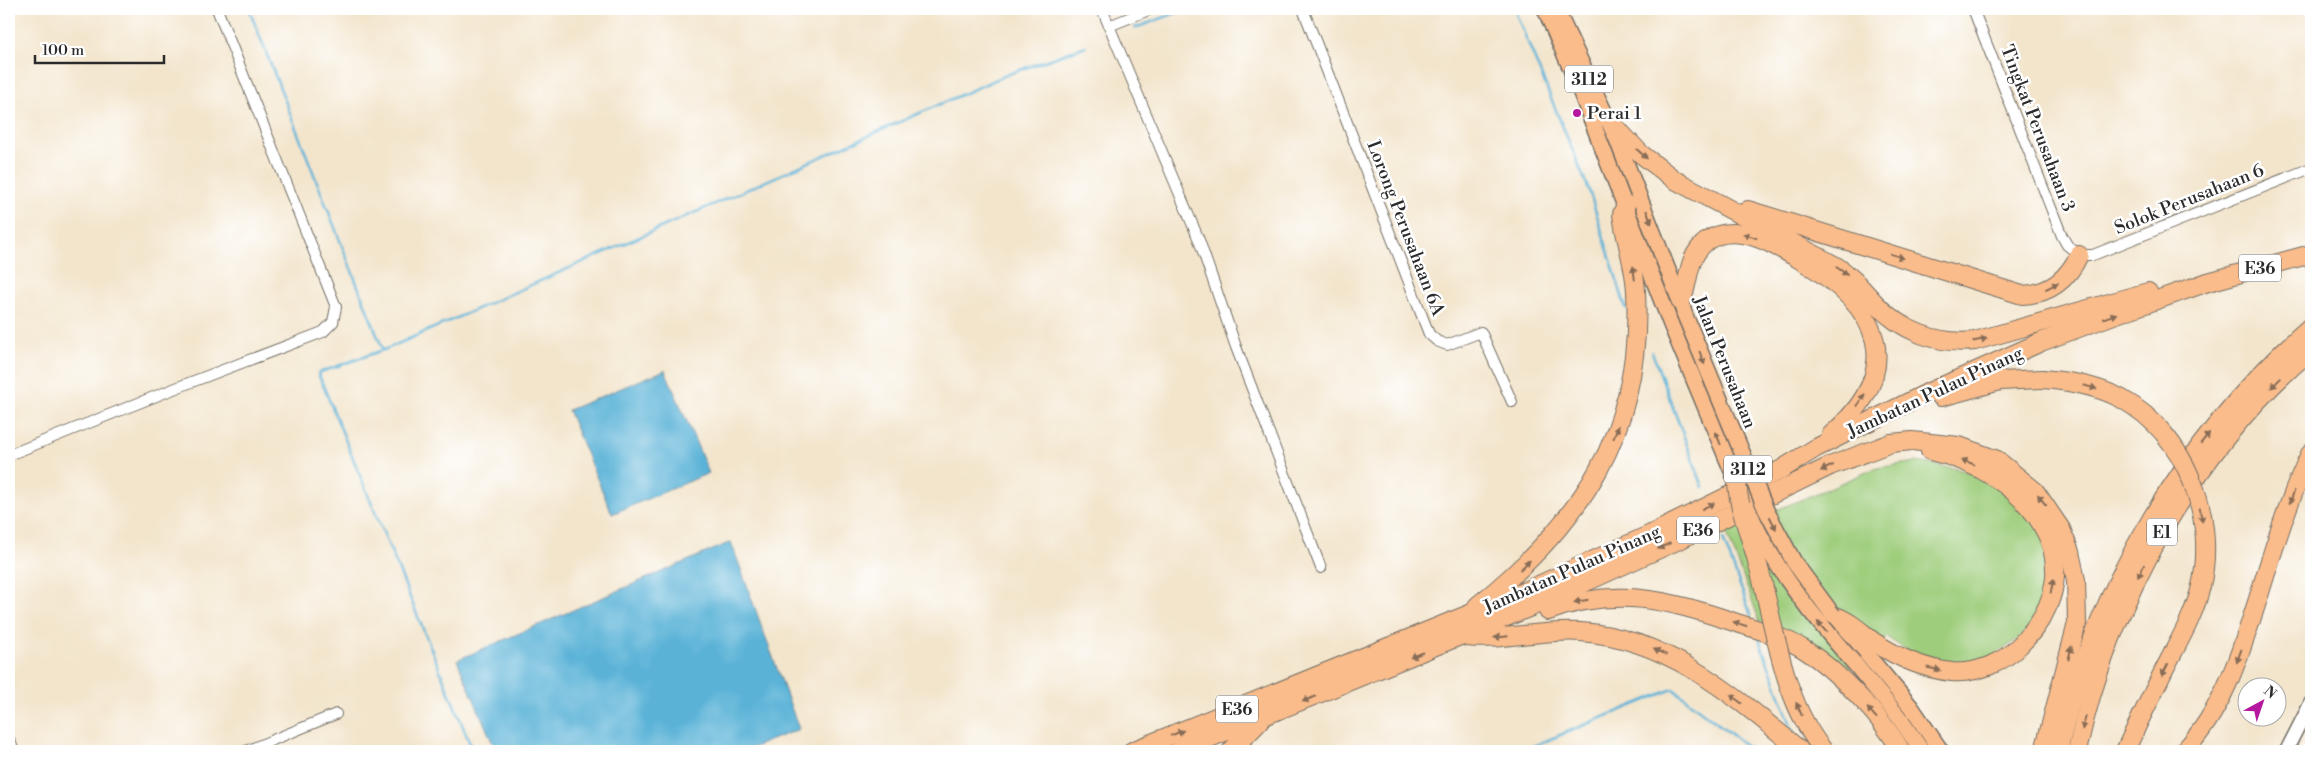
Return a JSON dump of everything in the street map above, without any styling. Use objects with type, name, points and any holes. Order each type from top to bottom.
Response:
[{"type":"highway","points":[[1608,119],[1630,144],[1652,164],[1675,180],[1836,266],[1852,278],[1882,309],[1898,322],[1916,332],[1938,339],[1975,341],[2133,296],[2170,287],[2208,282]]},
{"type":"highway","points":[[1716,202],[1731,204],[2022,295],[2031,294],[2062,281],[2072,272],[2079,255]]},
{"type":"highway","points":[[1460,618],[1507,582],[1546,544],[1585,492],[1615,436],[1631,386],[1637,333],[1635,277],[1622,214],[1626,204]]},
{"type":"highway","points":[[1683,307],[1689,268],[1699,249],[1713,238],[1736,233],[1762,240],[1798,258],[1825,275],[1852,298],[1864,312],[1870,325],[1876,351],[1874,371],[1866,392],[1854,410],[1816,448]]},
{"type":"highway","name":"Jambatan Pulau Pinang","points":[[1132,751],[1460,618],[1651,534],[1777,472],[1816,448],[1888,412],[2041,342],[2208,282],[2311,254]]},
{"type":"highway","name":"E1","points":[[2058,751],[2070,705],[2098,626],[2121,574],[2148,524],[2188,460],[2227,410],[2311,326]]},
{"type":"highway","name":"E1","points":[[2077,751],[2088,705],[2106,652],[2141,571],[2174,513],[2231,433],[2268,392],[2311,350]]},
{"type":"highway","points":[[1888,412],[1923,404],[1987,384],[2015,379],[2042,379],[2092,388],[2121,399],[2141,412],[2168,439],[2181,457],[2192,478],[2201,511],[2205,558],[2197,599],[2179,642],[2126,751]]},
{"type":"highway","name":"Jambatan Pulau Pinang","points":[[1178,751],[1524,610],[1680,539],[1830,466],[1891,443],[1912,440],[1947,443],[1997,460],[2022,478],[2035,491],[2054,516],[2070,552],[2076,580],[2078,609],[2074,637],[2044,751]]},
{"type":"highway","points":[[1833,615],[1848,622],[1889,651],[1924,666],[1952,672],[1973,671],[2002,659],[2025,641],[2043,617],[2053,585],[2053,558],[2045,531],[2030,506],[2004,482],[1981,468],[1953,457],[1930,451],[1872,451]]},
{"type":"highway","points":[[2184,751],[2205,725],[2226,688],[2292,498],[2311,452]]},
{"type":"highway","points":[[1737,483],[1739,504],[1758,562],[1788,678],[1805,722],[1824,751]]},
{"type":"highway","points":[[1524,610],[1540,614],[1583,601],[1621,597],[1644,598],[1680,604],[1765,632],[1804,650],[1833,672],[1876,717],[1901,751]]},
{"type":"highway","points":[[1462,636],[1483,639],[1562,631],[1596,633],[1655,649],[1703,675],[1801,751]]},
{"type":"highway","points":[[1230,751],[1264,717]]},
{"type":"main road","name":"Jalan Perusahaan","points":[[1544,9],[1626,204],[1670,322],[1759,534],[1779,570],[1810,613],[1898,716],[1922,751]]},
{"type":"main road","name":"Jalan Perusahaan","points":[[1556,9],[1608,119],[1766,510],[1794,562],[1833,615],[1911,707],[1941,751]]},
{"type":"street","points":[[9,455],[181,386],[323,332],[334,322],[336,307],[330,291],[216,9]]},
{"type":"street","points":[[1102,9],[1199,240],[1236,347],[1321,568]]},
{"type":"street","points":[[1109,26],[1151,9]]},
{"type":"street","name":"Lorong Perusahaan 6A","points":[[1303,9],[1429,334],[1437,341],[1447,345],[1481,332],[1512,402]]},
{"type":"street","name":"Tingkat Perusahaan 3","points":[[1973,9],[2062,236],[2066,245],[2079,255]]},
{"type":"street","name":"Solok Perusahaan 6","points":[[2079,255],[2093,255],[2311,168]]},
{"type":"street","points":[[2286,751],[2311,702]]},
{"type":"street","points":[[246,751],[336,714]]},
{"type":"street","points":[[9,738],[14,751]]},
{"type":"green space","points":[[1916,462],[1965,471],[1993,481],[2022,502],[2035,517],[2044,537],[2049,559],[2048,592],[2023,634],[1990,657],[1960,664],[1945,664],[1930,660],[1901,647],[1887,637],[1848,669],[1801,637],[1760,622],[1726,531],[1877,468]]},
{"type":"water","points":[[665,370],[709,473],[612,514],[568,410]]},
{"type":"water","points":[[731,542],[799,729],[744,751],[496,751],[457,660]]},
{"type":"waterway","points":[[249,9],[383,350],[318,373],[473,751]]},
{"type":"waterway","points":[[1135,28],[1187,9]]},
{"type":"waterway","points":[[1514,9],[1589,190],[1626,309]]},
{"type":"waterway","points":[[384,350],[1006,75],[1086,46]]},
{"type":"waterway","points":[[1652,352],[1703,487]]},
{"type":"waterway","points":[[1723,539],[1751,615]]},
{"type":"waterway","points":[[1759,639],[1795,736]]},
{"type":"waterway","points":[[1521,751],[1673,689],[1753,751]]},
{"type":"place","name":"Perai 1","points":[[1577,113]]}]
